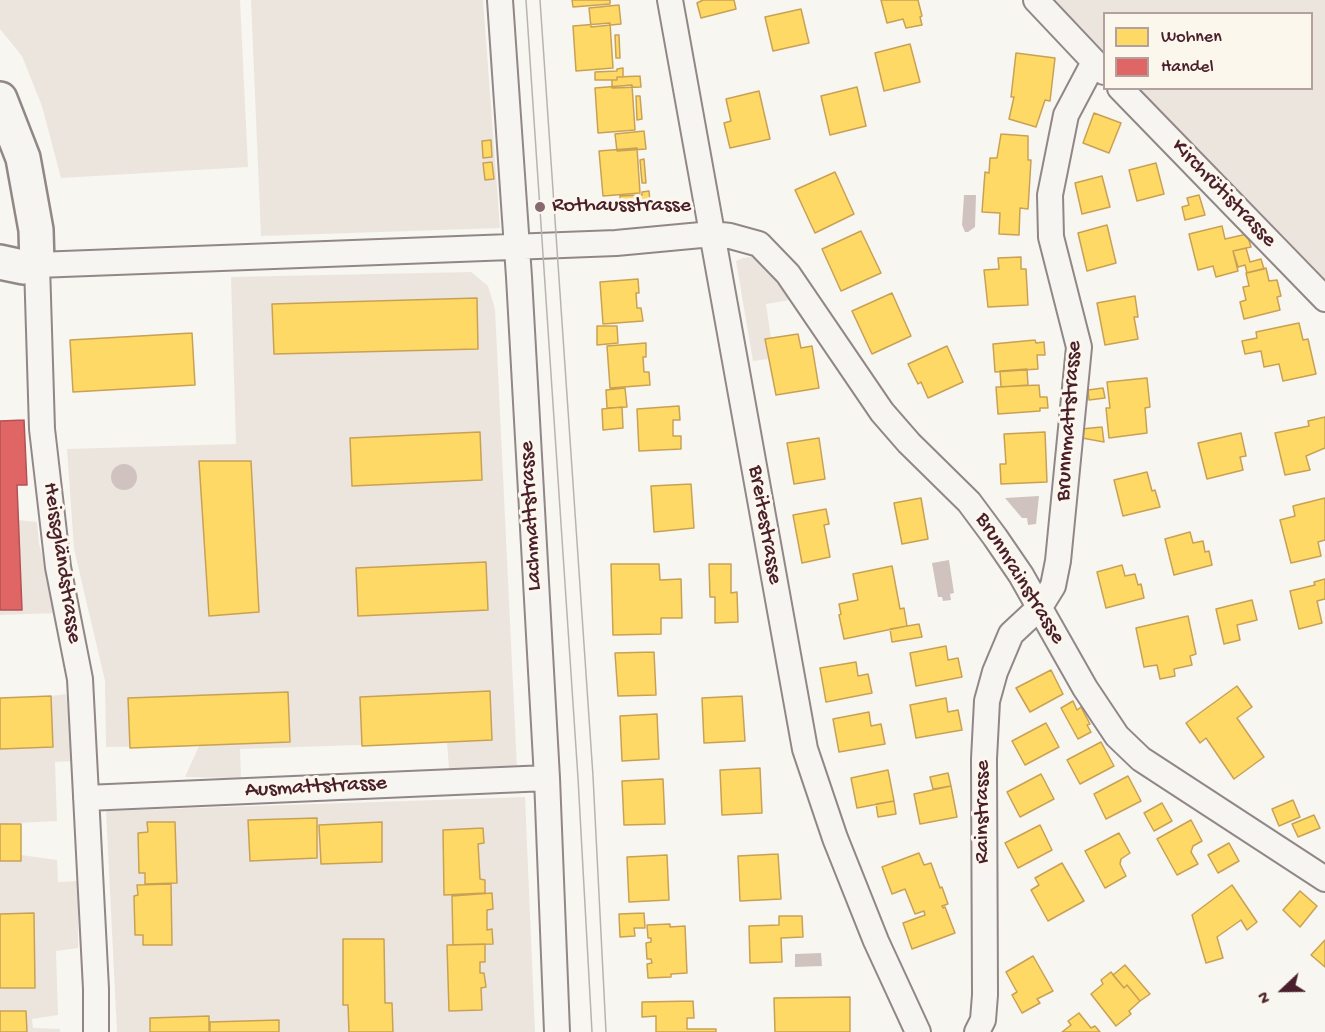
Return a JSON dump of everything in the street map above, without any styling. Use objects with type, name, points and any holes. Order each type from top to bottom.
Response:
[{"type":"street","name":"Lachmattstrasse","points":[[500,0],[517,247],[547,778],[557,1032]]},
{"type":"street","name":"Breitestrasse","points":[[670,0],[805,749],[835,838],[867,921],[918,1032]]},
{"type":"street","points":[[1036,0],[1099,67]]},
{"type":"street","name":"Brunnmattstrasse","points":[[1040,607],[1053,586],[1058,561],[1079,347],[1051,237],[1050,195],[1066,114],[1099,67]]},
{"type":"street","name":"Kirchrütistrasse","points":[[1122,90],[1325,299]]},
{"type":"street","name":"Heissgländstrasse","points":[[0,99],[23,158],[36,230],[15,268],[42,429],[58,567],[80,679],[96,1032]]},
{"type":"street","points":[[15,268],[616,243],[712,234]]},
{"type":"street","name":"Brunnrainstrasse","points":[[712,234],[759,244],[788,274],[882,412],[909,443],[969,502],[995,537],[1040,607],[1085,688],[1117,736],[1141,759],[1325,879]]},
{"type":"street","name":"Rainstrasse","points":[[977,1032],[983,1020],[985,995],[984,759],[987,701],[995,672],[1011,634],[1040,607]]},
{"type":"street","name":"Ausmattstrasse","points":[[86,798],[547,778]]},
{"type":"shaded area","points":[[0,0],[240,0],[248,167],[61,178],[42,106],[22,56],[0,29]]},
{"type":"shaded area","points":[[251,0],[483,0],[500,228],[261,236]]},
{"type":"shaded area","points":[[1036,0],[1325,0],[1325,287],[1123,90],[1313,90],[1313,12],[1103,12],[1103,71]]},
{"type":"shaded area","points":[[964,195],[976,195],[975,227],[968,232],[965,232],[962,225]]},
{"type":"shaded area","points":[[751,257],[760,260],[790,300],[766,304],[771,338],[765,339],[768,359],[753,361],[736,261]]},
{"type":"shaded area","points":[[471,272],[488,286],[495,309],[517,768],[449,769],[447,742],[240,749],[241,778],[185,777],[199,746],[106,747],[105,681],[74,549],[67,449],[236,444],[231,277]]},
{"type":"shaded area","points":[[124,464],[133,468],[137,477],[133,486],[124,490],[115,486],[111,477],[115,468]]},
{"type":"shaded area","points":[[1039,496],[1036,524],[1028,525],[1027,518],[1022,518],[1005,498]]},
{"type":"shaded area","points":[[18,520],[37,522],[39,543],[57,613],[0,615],[0,610],[22,609]]},
{"type":"shaded area","points":[[949,560],[954,593],[950,594],[951,600],[943,601],[942,597],[938,597],[932,563]]},
{"type":"shaded area","points":[[66,694],[74,761],[55,762],[57,821],[0,824],[0,749],[51,696]]},
{"type":"shaded area","points":[[525,797],[535,1032],[117,1032],[106,811]]},
{"type":"shaded area","points":[[21,855],[57,860],[58,882],[78,881],[78,948],[56,951],[58,1015],[32,1019],[33,1028],[60,1029],[60,1032],[0,1032],[0,861],[21,861]]},
{"type":"shaded area","points":[[821,953],[822,966],[795,967],[795,954]]},
{"type":"building: Wohnen","points":[[572,0],[610,0],[610,4],[573,7]]},
{"type":"building: Wohnen","points":[[703,0],[734,0],[736,9],[701,18],[697,3]]},
{"type":"building: Wohnen","points":[[881,0],[918,0],[922,25],[906,28],[903,19],[887,23]]},
{"type":"building: Wohnen","points":[[619,5],[621,24],[591,27],[589,8]]},
{"type":"building: Wohnen","points":[[801,9],[809,43],[773,51],[765,17]]},
{"type":"building: Wohnen","points":[[610,23],[613,68],[576,71],[573,26]]},
{"type":"building: Wohnen","points":[[615,35],[619,35],[620,58],[616,58]]},
{"type":"building: Wohnen","points":[[910,44],[920,82],[884,91],[875,53]]},
{"type":"building: Wohnen","points":[[1016,53],[1055,58],[1050,101],[1045,100],[1036,127],[1009,119],[1014,97],[1011,97]]},
{"type":"building: Wohnen","points":[[623,68],[623,77],[617,77],[617,80],[595,80],[595,72],[617,71]]},
{"type":"building: Wohnen","points":[[640,76],[641,87],[612,88],[612,80],[617,80],[617,77]]},
{"type":"building: Wohnen","points":[[632,85],[635,130],[598,133],[595,88]]},
{"type":"building: Wohnen","points":[[857,87],[866,126],[830,135],[821,96]]},
{"type":"building: Wohnen","points":[[759,91],[770,139],[730,148],[724,123],[731,121],[726,99]]},
{"type":"building: Wohnen","points":[[636,96],[640,96],[642,119],[637,120]]},
{"type":"building: Wohnen","points":[[1094,113],[1121,123],[1109,153],[1083,143]]},
{"type":"building: Wohnen","points":[[644,131],[646,149],[617,151],[615,134]]},
{"type":"building: Wohnen","points":[[1001,134],[1028,136],[1028,160],[1031,160],[1028,209],[1020,208],[1019,235],[999,234],[1000,213],[982,212],[985,172],[989,173],[990,158],[997,158]]},
{"type":"building: Wohnen","points":[[491,140],[492,157],[483,158],[482,141]]},
{"type":"building: Wohnen","points":[[637,148],[640,193],[603,196],[599,151]]},
{"type":"building: Wohnen","points":[[644,159],[646,183],[642,183],[640,160]]},
{"type":"building: Wohnen","points":[[492,162],[494,179],[485,180],[483,163]]},
{"type":"building: Wohnen","points":[[1156,163],[1164,194],[1137,201],[1129,170]]},
{"type":"building: Wohnen","points":[[835,172],[854,214],[815,233],[795,190]]},
{"type":"building: Wohnen","points":[[1102,176],[1110,207],[1082,214],[1075,183]]},
{"type":"building: Wohnen","points":[[649,191],[650,202],[646,203],[646,209],[638,210],[637,204],[620,205],[620,196],[642,195],[642,192]]},
{"type":"building: Wohnen","points":[[1199,195],[1205,215],[1185,220],[1182,207],[1189,205],[1187,198]]},
{"type":"building: Wohnen","points":[[1107,225],[1116,263],[1087,271],[1078,233]]},
{"type":"building: Wohnen","points":[[1222,226],[1225,239],[1247,234],[1251,247],[1233,251],[1238,271],[1216,277],[1213,266],[1198,270],[1189,234]]},
{"type":"building: Wohnen","points":[[861,231],[881,273],[841,291],[822,249]]},
{"type":"building: Wohnen","points":[[1246,248],[1250,262],[1261,259],[1264,269],[1247,273],[1245,265],[1238,267],[1233,251]]},
{"type":"building: Wohnen","points":[[1021,257],[1021,269],[1026,269],[1028,305],[988,307],[984,270],[999,269],[998,258]]},
{"type":"building: Wohnen","points":[[1266,268],[1269,281],[1277,280],[1281,296],[1277,297],[1280,310],[1244,319],[1240,302],[1246,300],[1243,287],[1249,286],[1246,273]]},
{"type":"building: Wohnen","points":[[638,279],[637,308],[641,308],[643,321],[603,324],[600,282]]},
{"type":"building: Wohnen","points":[[892,293],[911,336],[872,354],[852,311]]},
{"type":"building: Wohnen","points":[[1135,296],[1138,317],[1134,317],[1138,339],[1105,345],[1097,303]]},
{"type":"building: Wohnen","points":[[477,298],[478,349],[274,354],[272,304]]},
{"type":"building: Wohnen","points":[[1299,323],[1303,340],[1308,339],[1316,374],[1283,381],[1279,364],[1264,367],[1261,351],[1245,354],[1242,341],[1257,338],[1256,332]]},
{"type":"building: Wohnen","points":[[597,326],[617,326],[618,343],[597,345]]},
{"type":"building: Wohnen","points":[[192,333],[195,385],[73,392],[70,340]]},
{"type":"building: Wohnen","points":[[798,334],[801,348],[812,346],[819,388],[776,395],[765,339]]},
{"type":"building: Wohnen","points":[[1035,340],[1036,343],[1044,342],[1045,355],[1037,355],[1038,369],[995,372],[993,344]]},
{"type":"building: Wohnen","points":[[646,343],[646,357],[643,357],[644,372],[649,372],[650,385],[610,388],[607,346]]},
{"type":"building: Wohnen","points":[[947,346],[963,382],[928,398],[921,382],[918,384],[908,364]]},
{"type":"building: Wohnen","points":[[1027,369],[1028,385],[1001,387],[1000,371]]},
{"type":"building: Wohnen","points":[[1147,378],[1150,407],[1145,408],[1147,433],[1109,438],[1106,408],[1110,408],[1107,382]]},
{"type":"building: Wohnen","points":[[1039,385],[1040,397],[1047,397],[1048,408],[1040,408],[1040,411],[998,414],[996,387]]},
{"type":"building: Wohnen","points":[[625,388],[627,407],[607,408],[606,390]]},
{"type":"building: Wohnen","points":[[1103,388],[1105,398],[1089,400],[1088,390]]},
{"type":"building: Wohnen","points":[[679,406],[680,420],[673,420],[673,436],[681,436],[681,449],[639,451],[637,409]]},
{"type":"building: Wohnen","points":[[622,407],[623,428],[603,430],[602,409]]},
{"type":"building: Wohnen","points":[[1325,417],[1325,448],[1306,456],[1310,470],[1285,475],[1275,433],[1309,426],[1308,421]]},
{"type":"building: Wohnen","points":[[1102,427],[1104,442],[1082,438],[1081,429]]},
{"type":"building: Wohnen","points":[[480,432],[482,480],[352,486],[350,438]]},
{"type":"building: Wohnen","points":[[1045,432],[1047,482],[1001,484],[1000,464],[1006,464],[1004,434]]},
{"type":"building: Wohnen","points":[[1241,433],[1246,456],[1240,457],[1243,470],[1207,479],[1198,443]]},
{"type":"building: Wohnen","points":[[819,438],[825,479],[794,484],[787,443]]},
{"type":"building: Wohnen","points":[[199,461],[251,461],[259,612],[209,616]]},
{"type":"building: Wohnen","points":[[1147,472],[1152,491],[1155,490],[1160,507],[1123,516],[1114,480]]},
{"type":"building: Wohnen","points":[[691,484],[694,528],[654,532],[651,486]]},
{"type":"building: Wohnen","points":[[921,498],[928,539],[902,544],[894,503]]},
{"type":"building: Wohnen","points":[[1325,498],[1325,540],[1318,542],[1321,556],[1291,563],[1280,520],[1295,516],[1293,506]]},
{"type":"building: Wohnen","points":[[826,509],[829,524],[824,525],[830,557],[802,563],[793,515]]},
{"type":"building: Wohnen","points":[[1190,532],[1193,543],[1203,541],[1205,552],[1209,551],[1212,565],[1174,575],[1165,539]]},
{"type":"building: Wohnen","points":[[486,562],[488,610],[358,616],[356,568]]},
{"type":"building: Wohnen","points":[[611,564],[659,564],[660,580],[681,579],[682,618],[661,618],[661,634],[613,635]]},
{"type":"building: Wohnen","points":[[709,564],[731,564],[731,593],[737,592],[738,622],[715,623],[715,597],[710,597]]},
{"type":"building: Wohnen","points":[[1122,565],[1125,576],[1135,574],[1138,585],[1141,584],[1144,598],[1106,608],[1097,572]]},
{"type":"building: Wohnen","points":[[892,566],[900,609],[904,608],[907,626],[844,639],[839,604],[858,600],[853,574]]},
{"type":"building: Wohnen","points":[[1325,579],[1325,599],[1317,601],[1322,623],[1299,629],[1290,591],[1315,585],[1314,582]]},
{"type":"building: Wohnen","points":[[1252,600],[1257,620],[1237,625],[1240,640],[1224,644],[1216,609]]},
{"type":"building: Wohnen","points":[[1188,616],[1196,654],[1190,656],[1192,665],[1174,669],[1175,676],[1160,679],[1157,665],[1144,667],[1136,628]]},
{"type":"building: Wohnen","points":[[919,624],[922,637],[892,642],[890,629]]},
{"type":"building: Wohnen","points":[[946,646],[948,660],[958,658],[962,677],[916,686],[910,653]]},
{"type":"building: Wohnen","points":[[654,652],[656,695],[618,696],[615,653]]},
{"type":"building: Wohnen","points":[[856,662],[858,676],[868,674],[872,693],[826,702],[820,668]]},
{"type":"building: Wohnen","points":[[1051,670],[1063,694],[1030,712],[1016,688]]},
{"type":"building: Wohnen","points":[[1237,686],[1252,707],[1237,718],[1264,757],[1234,779],[1206,738],[1200,743],[1186,723]]},
{"type":"building: Wohnen","points":[[490,691],[492,740],[362,746],[360,697]]},
{"type":"building: Wohnen","points":[[288,692],[290,742],[130,748],[128,698]]},
{"type":"building: Wohnen","points":[[51,696],[53,747],[0,749],[0,698]]},
{"type":"building: Wohnen","points":[[742,696],[745,741],[704,743],[702,698]]},
{"type":"building: Wohnen","points":[[946,698],[948,712],[958,710],[962,730],[916,738],[910,705]]},
{"type":"building: Wohnen","points":[[1073,701],[1077,710],[1081,707],[1090,724],[1087,725],[1091,732],[1078,739],[1061,708]]},
{"type":"building: Wohnen","points":[[869,712],[871,726],[881,724],[885,744],[839,752],[833,719]]},
{"type":"building: Wohnen","points":[[657,714],[659,759],[622,761],[620,716]]},
{"type":"building: Wohnen","points":[[1046,723],[1059,747],[1025,765],[1012,741]]},
{"type":"building: Wohnen","points":[[1101,742],[1114,766],[1080,784],[1067,760]]},
{"type":"building: Wohnen","points":[[760,768],[762,813],[722,815],[720,770]]},
{"type":"building: Wohnen","points":[[888,770],[894,801],[857,808],[851,778]]},
{"type":"building: Wohnen","points":[[948,773],[951,786],[933,789],[930,777]]},
{"type":"building: Wohnen","points":[[1041,774],[1054,799],[1020,817],[1007,792]]},
{"type":"building: Wohnen","points":[[1128,776],[1141,801],[1106,819],[1094,794]]},
{"type":"building: Wohnen","points":[[663,779],[665,824],[624,825],[622,781]]},
{"type":"building: Wohnen","points":[[951,786],[957,817],[920,824],[914,794]]},
{"type":"building: Wohnen","points":[[1293,800],[1300,817],[1279,826],[1272,809]]},
{"type":"building: Wohnen","points":[[894,801],[896,814],[878,817],[876,804]]},
{"type":"building: Wohnen","points":[[1162,803],[1172,821],[1154,831],[1144,813]]},
{"type":"building: Wohnen","points":[[1314,815],[1320,828],[1298,837],[1292,824]]},
{"type":"building: Wohnen","points":[[317,818],[317,858],[250,861],[248,820]]},
{"type":"building: Wohnen","points":[[1191,820],[1202,841],[1193,846],[1191,852],[1198,864],[1177,875],[1157,839]]},
{"type":"building: Wohnen","points":[[147,822],[175,822],[177,883],[145,884],[145,873],[139,873],[138,833],[148,832]]},
{"type":"building: Wohnen","points":[[382,822],[382,862],[321,864],[319,825]]},
{"type":"building: Wohnen","points":[[0,824],[21,824],[21,861],[0,861]]},
{"type":"building: Wohnen","points":[[1040,825],[1052,850],[1018,868],[1005,843]]},
{"type":"building: Wohnen","points":[[483,828],[484,843],[478,844],[480,879],[485,880],[485,893],[444,895],[443,830]]},
{"type":"building: Wohnen","points":[[1119,833],[1130,853],[1121,859],[1120,864],[1126,876],[1105,888],[1085,851]]},
{"type":"building: Wohnen","points":[[1229,843],[1239,861],[1218,873],[1208,855]]},
{"type":"building: Wohnen","points":[[919,853],[924,865],[931,863],[940,888],[942,887],[948,904],[942,906],[945,907],[955,933],[912,949],[903,923],[925,915],[924,911],[915,914],[905,889],[892,894],[882,867]]},
{"type":"building: Wohnen","points":[[778,854],[781,899],[740,901],[738,856]]},
{"type":"building: Wohnen","points":[[667,855],[669,900],[629,902],[627,857]]},
{"type":"building: Wohnen","points":[[1062,863],[1084,901],[1048,921],[1031,890],[1039,885],[1035,878]]},
{"type":"building: Wohnen","points":[[171,884],[172,945],[143,945],[143,935],[135,935],[134,896],[138,895],[137,885]]},
{"type":"building: Wohnen","points":[[1232,885],[1257,922],[1247,930],[1241,920],[1217,937],[1223,958],[1206,963],[1192,915]]},
{"type":"building: Wohnen","points":[[1300,891],[1317,906],[1300,927],[1283,910]]},
{"type":"building: Wohnen","points":[[492,893],[493,909],[487,910],[487,930],[492,929],[493,944],[453,945],[452,896]]},
{"type":"building: Wohnen","points":[[34,913],[35,988],[0,988],[0,914]]},
{"type":"building: Wohnen","points":[[644,913],[645,928],[634,928],[635,936],[620,937],[619,914]]},
{"type":"building: Wohnen","points":[[779,916],[802,916],[803,937],[781,938],[782,962],[750,963],[749,926],[779,925]]},
{"type":"building: Wohnen","points":[[670,924],[670,927],[685,926],[687,973],[671,974],[671,977],[648,978],[647,964],[652,963],[651,959],[647,959],[646,943],[651,942],[651,938],[648,938],[647,925]]},
{"type":"building: Wohnen","points":[[343,939],[384,939],[385,1003],[392,1003],[393,1032],[349,1032],[348,1005],[343,1005]]},
{"type":"building: Wohnen","points":[[1325,940],[1325,967],[1311,955]]},
{"type":"building: Wohnen","points":[[485,944],[485,962],[480,962],[480,973],[484,973],[486,987],[481,988],[482,1010],[449,1011],[447,945]]},
{"type":"building: Wohnen","points":[[1033,956],[1053,991],[1037,999],[1040,1003],[1022,1013],[1012,995],[1017,992],[1006,972]]},
{"type":"building: Wohnen","points":[[1125,965],[1150,994],[1140,1001],[1127,985],[1124,988],[1113,975]]},
{"type":"building: Wohnen","points":[[1111,972],[1124,988],[1127,985],[1140,1001],[1129,1011],[1131,1014],[1116,1026],[1091,994],[1103,984],[1101,980]]},
{"type":"building: Wohnen","points":[[850,997],[850,1032],[775,1032],[774,998]]},
{"type":"building: Wohnen","points":[[693,1001],[694,1018],[687,1018],[687,1029],[716,1029],[716,1032],[656,1032],[656,1016],[642,1017],[642,1002]]},
{"type":"building: Wohnen","points":[[0,1011],[26,1011],[27,1032],[0,1032]]},
{"type":"building: Wohnen","points":[[1079,1013],[1091,1028],[1095,1026],[1100,1032],[1062,1032],[1071,1025],[1068,1021]]},
{"type":"building: Wohnen","points":[[209,1016],[209,1032],[150,1032],[150,1018]]},
{"type":"building: Wohnen","points":[[279,1020],[279,1032],[210,1032],[210,1022]]},
{"type":"building: Handel","points":[[24,420],[27,485],[17,485],[22,610],[0,610],[0,421]]},
{"type":"tram line","points":[[526,0],[578,778],[592,1032]]},
{"type":"tram line","points":[[540,0],[593,776],[606,1032]]},
{"type":"place","name":"Rothausstrasse","points":[[540,207]]}]
